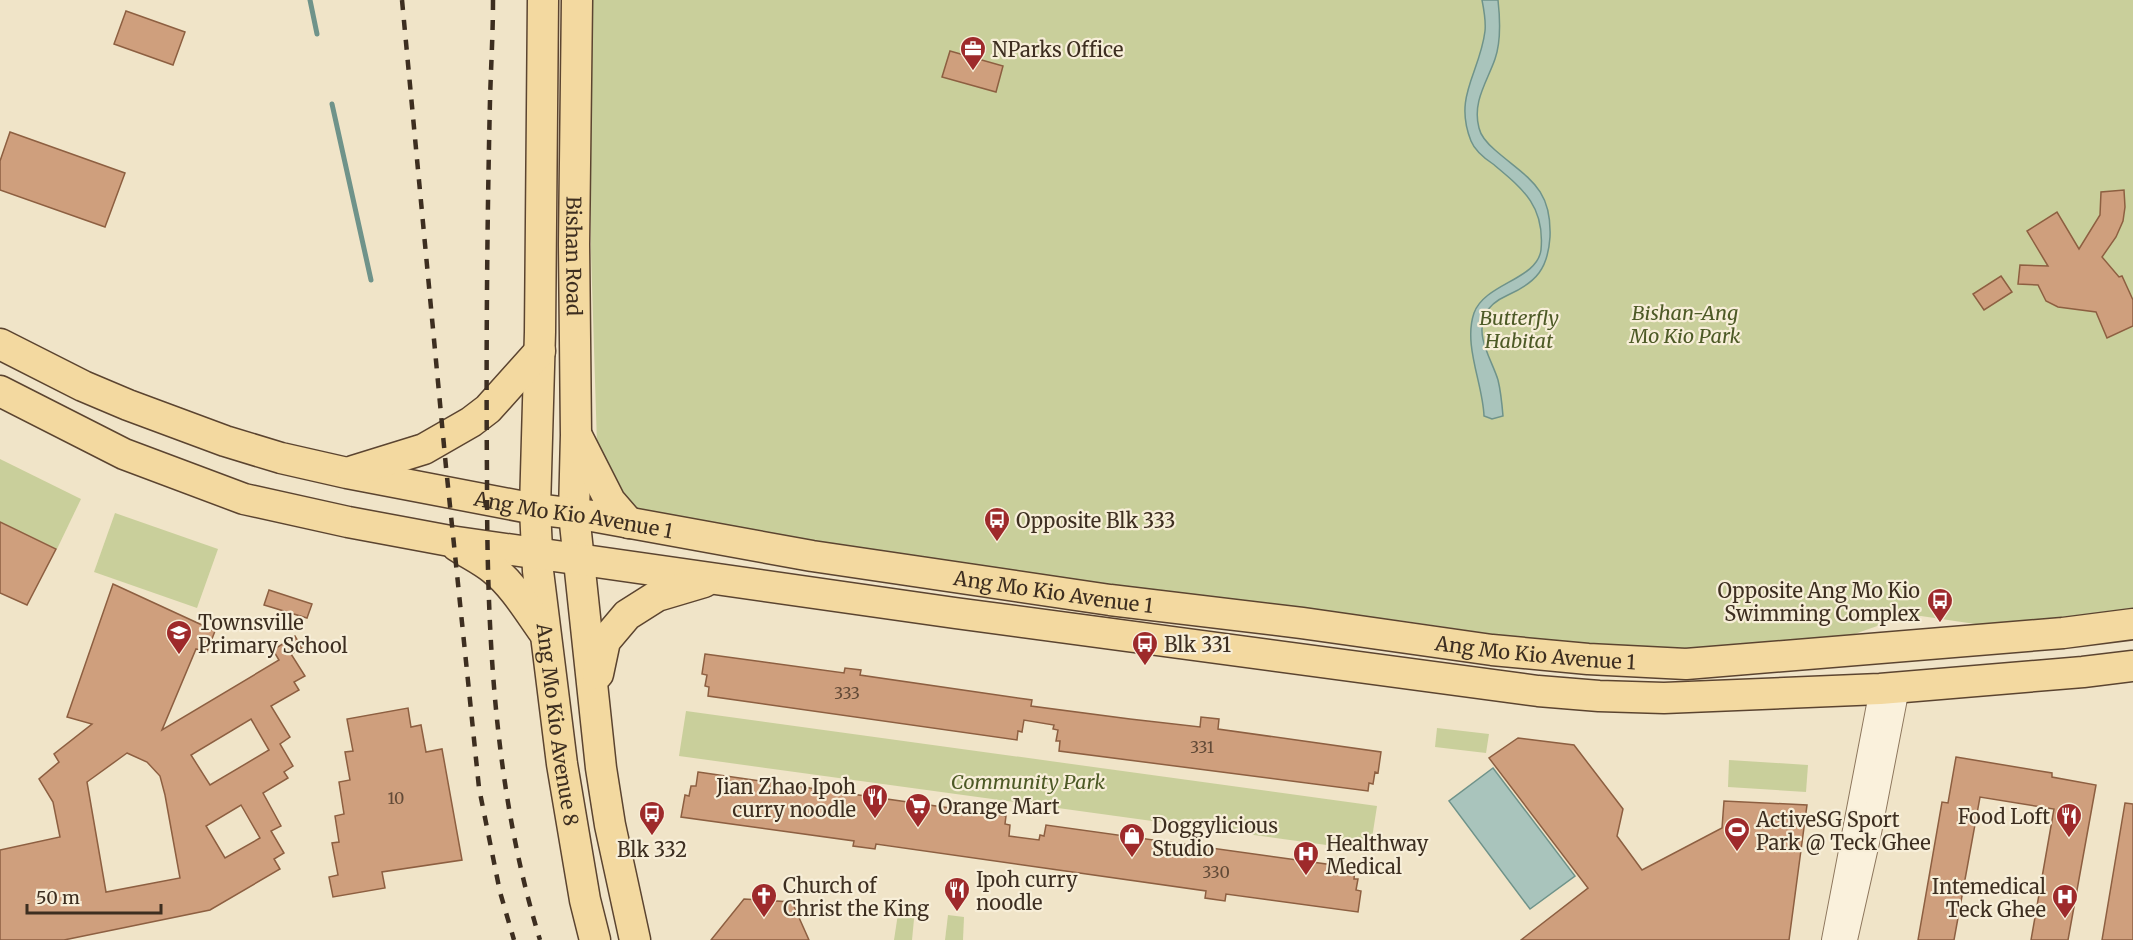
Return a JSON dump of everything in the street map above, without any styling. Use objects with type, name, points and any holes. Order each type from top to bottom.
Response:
[{"type":"main road","name":"Bishan Road","points":[[535,508],[540,351],[543,0]]},
{"type":"main road","name":"Bishan Road","points":[[574,514],[577,0]]},
{"type":"main road","name":"Ang Mo Kio Avenue 1","points":[[0,344],[83,386],[139,409],[281,458],[347,473],[535,508],[812,556],[1010,587],[1302,623],[1492,650],[1588,660],[1686,664],[2051,634],[2133,624]]},
{"type":"main road","points":[[347,473],[424,449],[471,422],[488,409],[540,351]]},
{"type":"main road","name":"Ang Mo Kio Avenue 1","points":[[0,391],[124,454],[244,499],[348,522],[450,541],[713,579],[1146,640],[1538,691],[1664,698],[1890,688],[2133,666]]},
{"type":"main road","points":[[576,435],[610,501],[629,523]]},
{"type":"main road","name":"Ang Mo Kio Avenue 8","points":[[535,508],[545,634],[562,764],[585,900],[595,940]]},
{"type":"main road","name":"Ang Mo Kio Avenue 8","points":[[574,514],[601,768],[608,814],[635,940]]},
{"type":"main road","points":[[450,541],[493,569],[505,580],[515,590],[545,634]]},
{"type":"main road","points":[[594,699],[604,640],[627,615],[657,596],[713,579]]},
{"type":"street","points":[[1832,940],[1890,688]]},
{"type":"street","points":[[1847,940],[1870,838],[1890,688]]},
{"type":"green space","name":"Bishan-Ang Mo Kio Park","points":[[591,0],[2133,0],[2133,611],[2083,618],[1982,625],[1921,616],[1900,618],[1846,637],[1681,649],[1532,640],[1405,621],[1180,596],[762,534],[644,512],[615,501],[597,445],[591,252]]},
{"type":"green space","points":[[0,459],[81,499],[57,549],[0,522]]},
{"type":"green space","points":[[115,513],[218,549],[197,608],[94,572]]},
{"type":"green space","name":"Community Park","points":[[686,711],[1377,806],[1370,851],[679,756]]},
{"type":"green space","points":[[1437,728],[1489,734],[1486,753],[1435,747]]},
{"type":"green space","points":[[1729,760],[1808,765],[1806,792],[1728,787]]},
{"type":"green space","points":[[899,907],[915,909],[912,940],[894,940]]},
{"type":"green space","points":[[948,915],[964,917],[963,940],[945,940]]},
{"type":"water","points":[[1482,0],[1498,0],[1500,30],[1495,59],[1481,92],[1477,109],[1479,128],[1487,143],[1535,185],[1547,206],[1550,220],[1549,248],[1539,273],[1527,285],[1501,298],[1489,308],[1482,323],[1483,340],[1501,394],[1503,416],[1492,419],[1484,416],[1472,351],[1471,325],[1474,313],[1489,295],[1521,275],[1537,260],[1541,250],[1541,235],[1539,222],[1530,200],[1514,182],[1477,151],[1466,125],[1466,97],[1485,31]]},
{"type":"water","points":[[1493,768],[1575,876],[1530,909],[1449,801]]},
{"type":"building","points":[[126,11],[185,32],[173,65],[114,44]]},
{"type":"building","name":"NParks Office","points":[[950,51],[1003,66],[996,92],[942,77]]},
{"type":"building","points":[[10,132],[125,173],[105,227],[0,190],[0,161]]},
{"type":"building","points":[[2124,190],[2123,221],[2116,237],[2102,257],[2119,277],[2122,276],[2133,300],[2133,326],[2107,338],[2096,312],[2058,307],[2046,301],[2038,285],[2018,284],[2020,265],[2048,266],[2027,231],[2057,212],[2079,249],[2100,215],[2101,192]]},
{"type":"building","points":[[2001,276],[2012,292],[1984,310],[1973,294]]},
{"type":"building","points":[[0,522],[56,549],[27,605],[0,593]]},
{"type":"building","points":[[113,584],[215,631],[207,652],[196,649],[162,730],[279,660],[273,650],[295,636],[302,648],[291,654],[305,676],[294,682],[299,690],[271,706],[290,737],[280,744],[293,766],[284,772],[288,778],[263,793],[281,826],[271,831],[284,853],[274,859],[280,869],[210,910],[64,940],[0,940],[0,850],[60,837],[53,802],[39,779],[59,762],[54,754],[92,724],[67,717]],"holes":[[[251,719],[269,750],[210,785],[191,755]],[[127,753],[147,762],[160,776],[180,878],[106,892],[87,782]],[[241,805],[260,838],[225,858],[206,826]]]},
{"type":"building","points":[[269,590],[312,604],[307,618],[264,605]]},
{"type":"building","points":[[705,654],[844,673],[845,668],[861,670],[860,675],[1032,700],[1031,706],[1130,719],[1200,727],[1201,717],[1219,719],[1218,729],[1381,752],[1378,773],[1375,772],[1373,784],[1369,783],[1368,791],[1059,751],[1060,741],[1056,741],[1058,730],[1053,729],[1054,725],[1024,720],[1022,732],[1018,731],[1017,740],[708,696],[709,687],[705,686],[707,675],[702,674]]},
{"type":"building","points":[[408,708],[411,727],[421,725],[426,752],[442,749],[462,860],[382,872],[385,888],[333,897],[329,877],[338,875],[332,843],[339,842],[335,816],[344,814],[339,782],[350,780],[345,752],[353,751],[347,719]]},
{"type":"building","name":"ActiveSG Sport Park @ Teck Ghee","points":[[1518,738],[1574,745],[1623,809],[1617,836],[1642,870],[1722,828],[1724,801],[1807,805],[1789,940],[1521,940],[1588,888],[1489,758]]},
{"type":"building","points":[[1956,757],[2052,773],[2052,777],[2096,785],[2068,940],[2031,940],[2054,809],[1980,797],[1954,940],[1918,940],[1942,802],[1948,803]]},
{"type":"building","points":[[698,772],[1006,816],[1005,824],[1010,825],[1009,836],[1039,840],[1040,835],[1044,836],[1046,825],[1355,868],[1354,879],[1358,879],[1356,890],[1361,891],[1358,912],[1226,894],[1225,901],[1205,898],[1206,891],[876,844],[875,849],[853,846],[854,841],[681,817],[685,795],[689,796],[691,786],[696,786]]},
{"type":"building","points":[[2125,803],[2133,804],[2133,940],[2102,940]]},
{"type":"building","name":"Church of Christ the King","points":[[744,899],[792,902],[809,940],[711,940]]},
{"type":"waterway","points":[[310,0],[317,34]]},
{"type":"waterway","points":[[332,104],[371,280]]},
{"type":"railway","points":[[402,0],[479,788],[500,892],[514,940]]},
{"type":"railway","points":[[493,0],[487,337],[489,596],[496,712],[503,770],[512,827],[540,940]]},
{"type":"place","name":"NParks Office","points":[[973,72]]},
{"type":"place","name":"Opposite Blk 333","points":[[997,543]]},
{"type":"place","name":"Opposite Ang Mo Kio Swimming Complex","points":[[1940,624]]},
{"type":"place","name":"Townsville Primary School","points":[[179,656]]},
{"type":"place","name":"Blk 331","points":[[1145,667]]},
{"type":"place","name":"Jian Zhao Ipoh curry noodle","points":[[875,820]]},
{"type":"place","name":"Orange Mart","points":[[918,829]]},
{"type":"place","name":"Blk 332","points":[[652,837]]},
{"type":"place","name":"Food Loft","points":[[2069,839]]},
{"type":"place","name":"ActiveSG Sport Park @ Teck Ghee","points":[[1737,853]]},
{"type":"place","name":"Doggylicious Studio","points":[[1132,859]]},
{"type":"place","name":"Healthway Medical","points":[[1306,877]]},
{"type":"place","name":"Ipoh curry noodle","points":[[957,913]]},
{"type":"place","name":"Church of Christ the King","points":[[764,919]]},
{"type":"place","name":"Intemedical Teck Ghee","points":[[2065,920]]},
{"type":"park label","name":"Butterfly Habitat","points":[[1519,328]]}]
